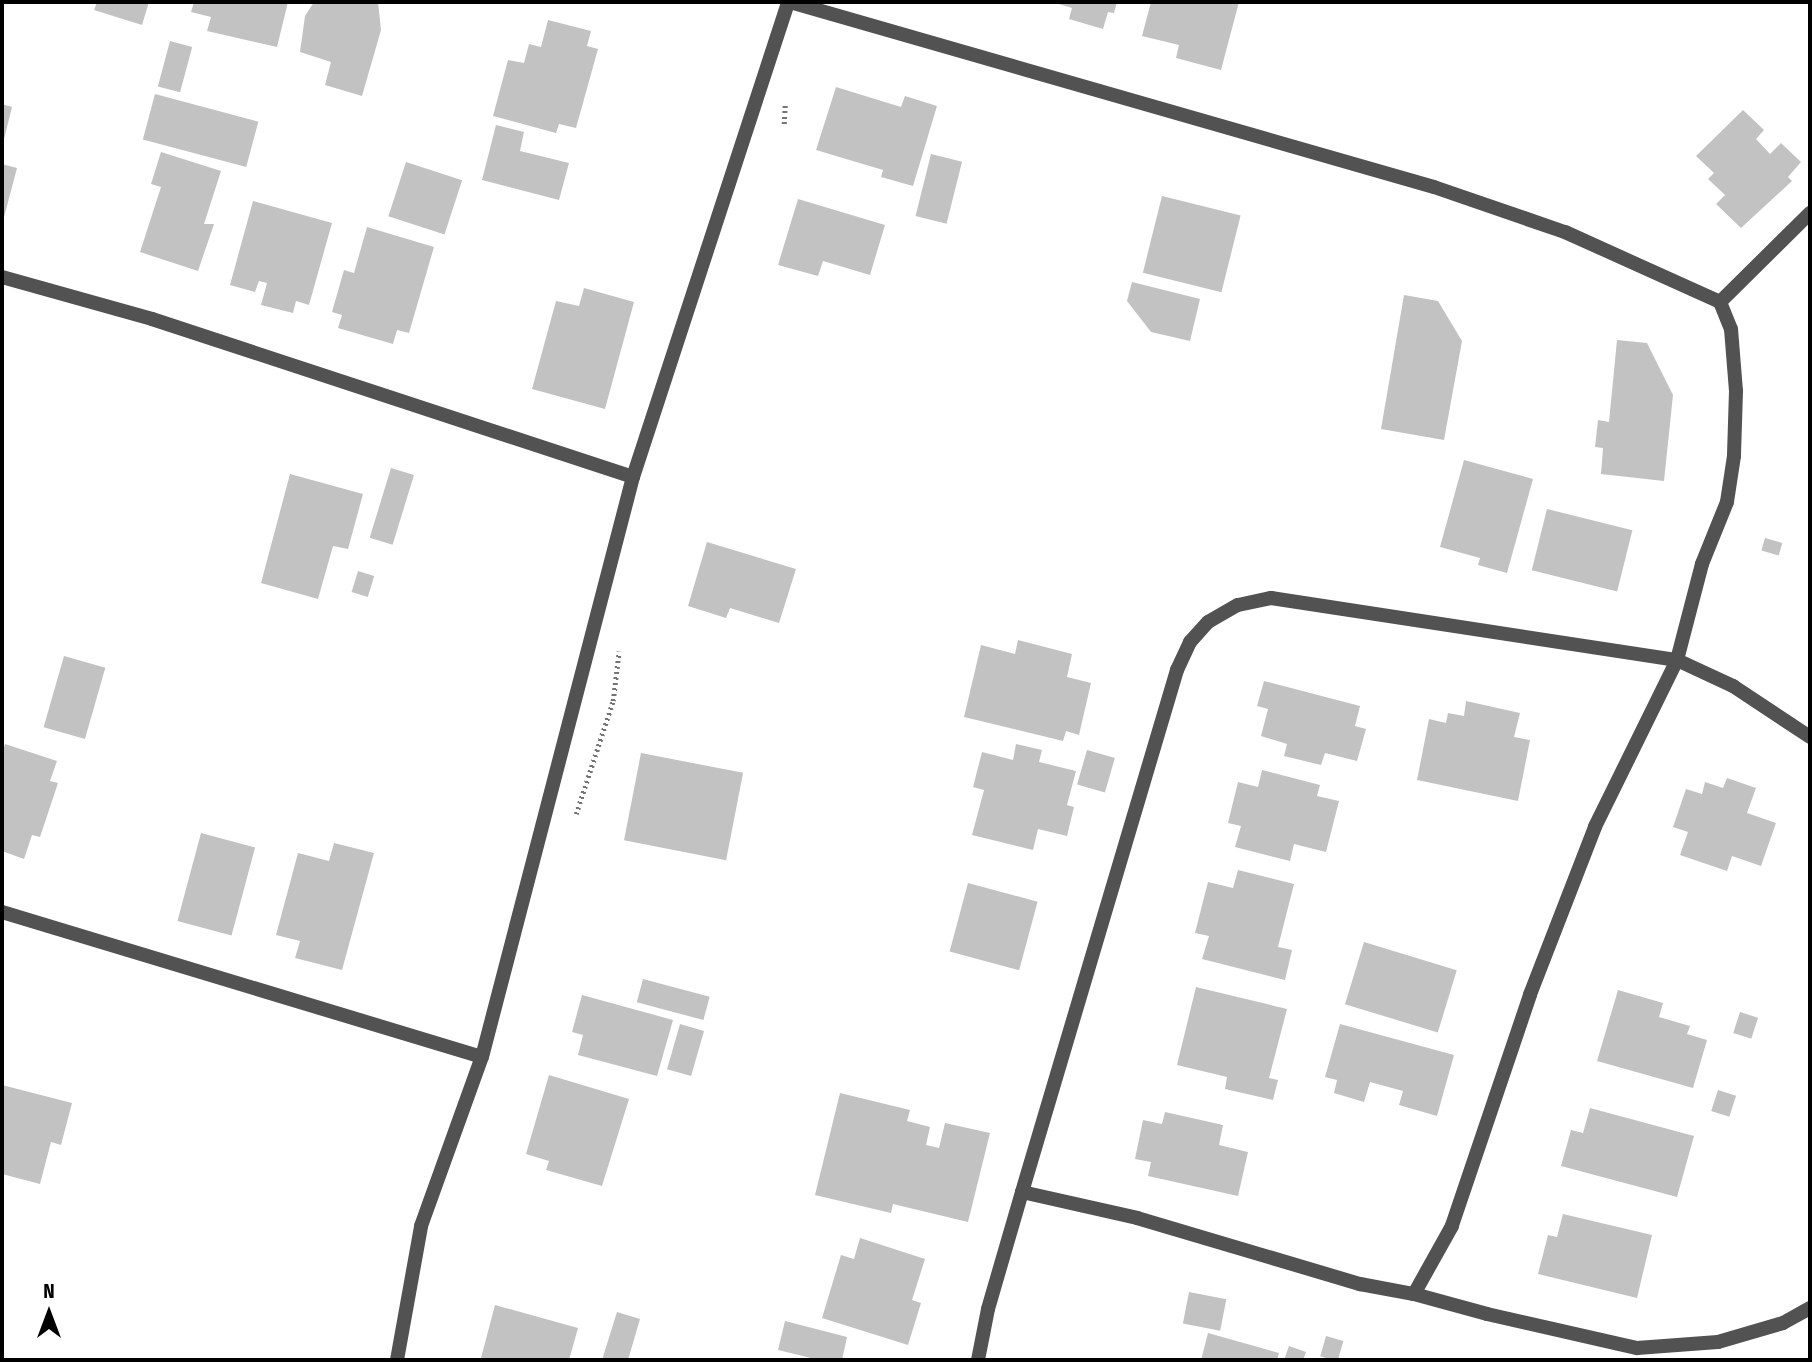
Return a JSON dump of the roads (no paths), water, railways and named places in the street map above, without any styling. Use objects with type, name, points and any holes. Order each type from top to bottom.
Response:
[{"type":"street","points":[[397,1360],[421,1226],[482,1057],[633,477],[789,2],[1434,187],[1564,232],[1720,302],[1731,329],[1736,391],[1734,456],[1727,502],[1702,564],[1677,660],[1595,827],[1531,996],[1452,1226],[1414,1294]]},
{"type":"street","points":[[1720,302],[1810,213]]},
{"type":"street","points":[[2,277],[152,319],[633,477]]},
{"type":"street","points":[[978,1360],[988,1308],[1177,670],[1189,642],[1208,622],[1238,605],[1270,598],[1677,660],[1733,686],[1810,737]]},
{"type":"street","points":[[2,912],[482,1057]]},
{"type":"street","points":[[1022,1192],[1137,1218],[1360,1284],[1414,1294],[1637,1354],[1718,1342],[1783,1323],[1810,1308]]}]
